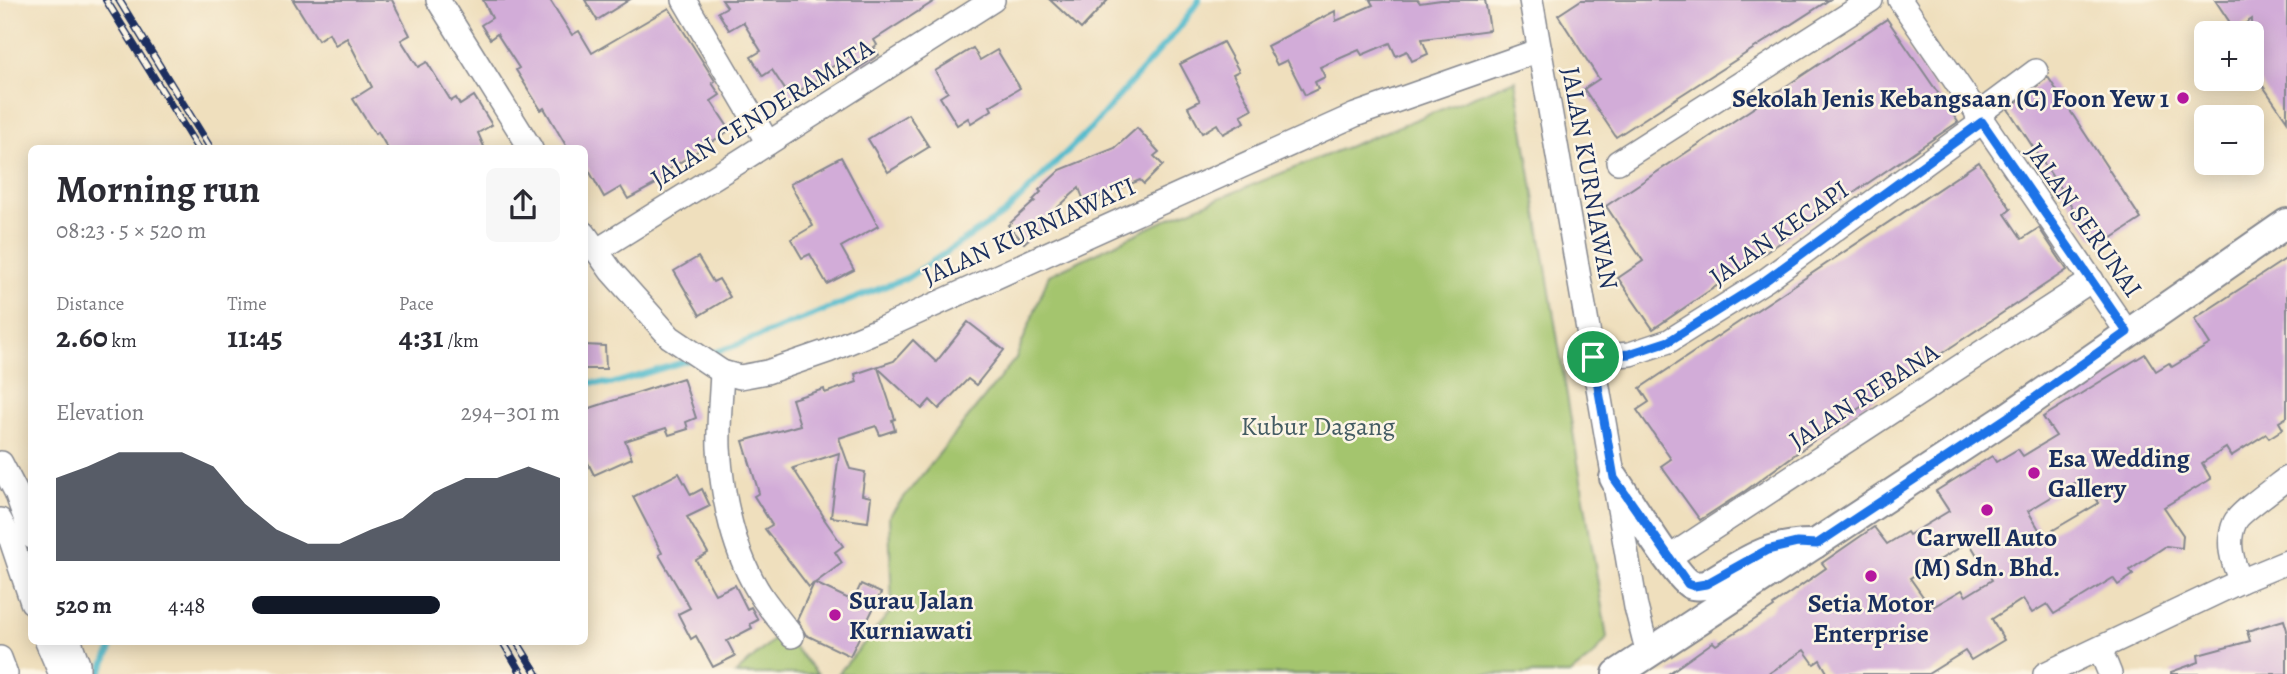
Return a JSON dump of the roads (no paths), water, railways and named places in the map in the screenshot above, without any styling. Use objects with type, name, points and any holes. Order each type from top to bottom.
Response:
[{"type":"main road","points":[[1617,674],[2008,417],[2287,223]]},
{"type":"main road","points":[[1614,478],[1668,558],[1688,584],[1694,586],[1706,584],[1767,550],[1779,546],[1817,544]]},
{"type":"street","points":[[438,0],[529,145]]},
{"type":"street","points":[[684,0],[768,143]]},
{"type":"street","name":"JALAN CENDERAMATA","points":[[590,242],[768,143],[993,0]]},
{"type":"street","name":"JALAN KURNIAWAN","points":[[1531,0],[1636,607],[1648,654]]},
{"type":"street","points":[[1618,162],[1871,0]]},
{"type":"street","name":"JALAN SERUNAI","points":[[1900,0],[2127,332]]},
{"type":"street","name":"JALAN KURNIAWATI","points":[[717,369],[740,377],[767,372],[828,351],[1355,115],[1540,50]]},
{"type":"street","name":"JALAN KECAPI","points":[[1593,357],[1629,354],[1669,341],[1766,280],[1979,118],[2036,71]]},
{"type":"street","points":[[590,242],[611,271],[670,337],[717,369],[722,479],[731,524],[739,551],[761,595],[792,635]]},
{"type":"street","name":"JALAN REBANA","points":[[1668,558],[2092,280]]},
{"type":"street","points":[[0,462],[16,492],[28,526]]},
{"type":"street","points":[[2241,581],[2232,564],[2230,547],[2235,519],[2287,478]]},
{"type":"street","points":[[0,520],[28,591]]},
{"type":"street","points":[[2045,674],[2287,562]]},
{"type":"street","points":[[48,645],[59,670],[65,674]]},
{"type":"street","points":[[71,645],[78,664],[78,674]]},
{"type":"street","points":[[2100,649],[2110,674]]},
{"type":"street","points":[[0,658],[6,674]]},
{"type":"waterway","points":[[706,355],[909,277],[1005,213],[1091,128],[1180,27],[1199,0]]},
{"type":"waterway","points":[[588,382],[611,384],[693,359]]},
{"type":"waterway","points":[[100,674],[113,645]]},
{"type":"railway","points":[[106,0],[196,145]]},
{"type":"railway","points":[[119,0],[209,145]]},
{"type":"railway","points":[[505,645],[522,674]]},
{"type":"railway","points":[[519,645],[537,674]]},
{"type":"place","name":"Sekolah Jenis Kebangsaan (C) Foon Yew 1","points":[[2183,98]]},
{"type":"place","name":"Esa Wedding Gallery","points":[[2034,473]]},
{"type":"place","name":"Carwell Auto (M) Sdn. Bhd.","points":[[1987,510]]},
{"type":"place","name":"Setia Motor Enterprise","points":[[1871,576]]},
{"type":"place","name":"Surau Jalan Kurniawati","points":[[835,615]]},
{"type":"park label","name":"Kubur Dagang","points":[[1318,426]]}]
